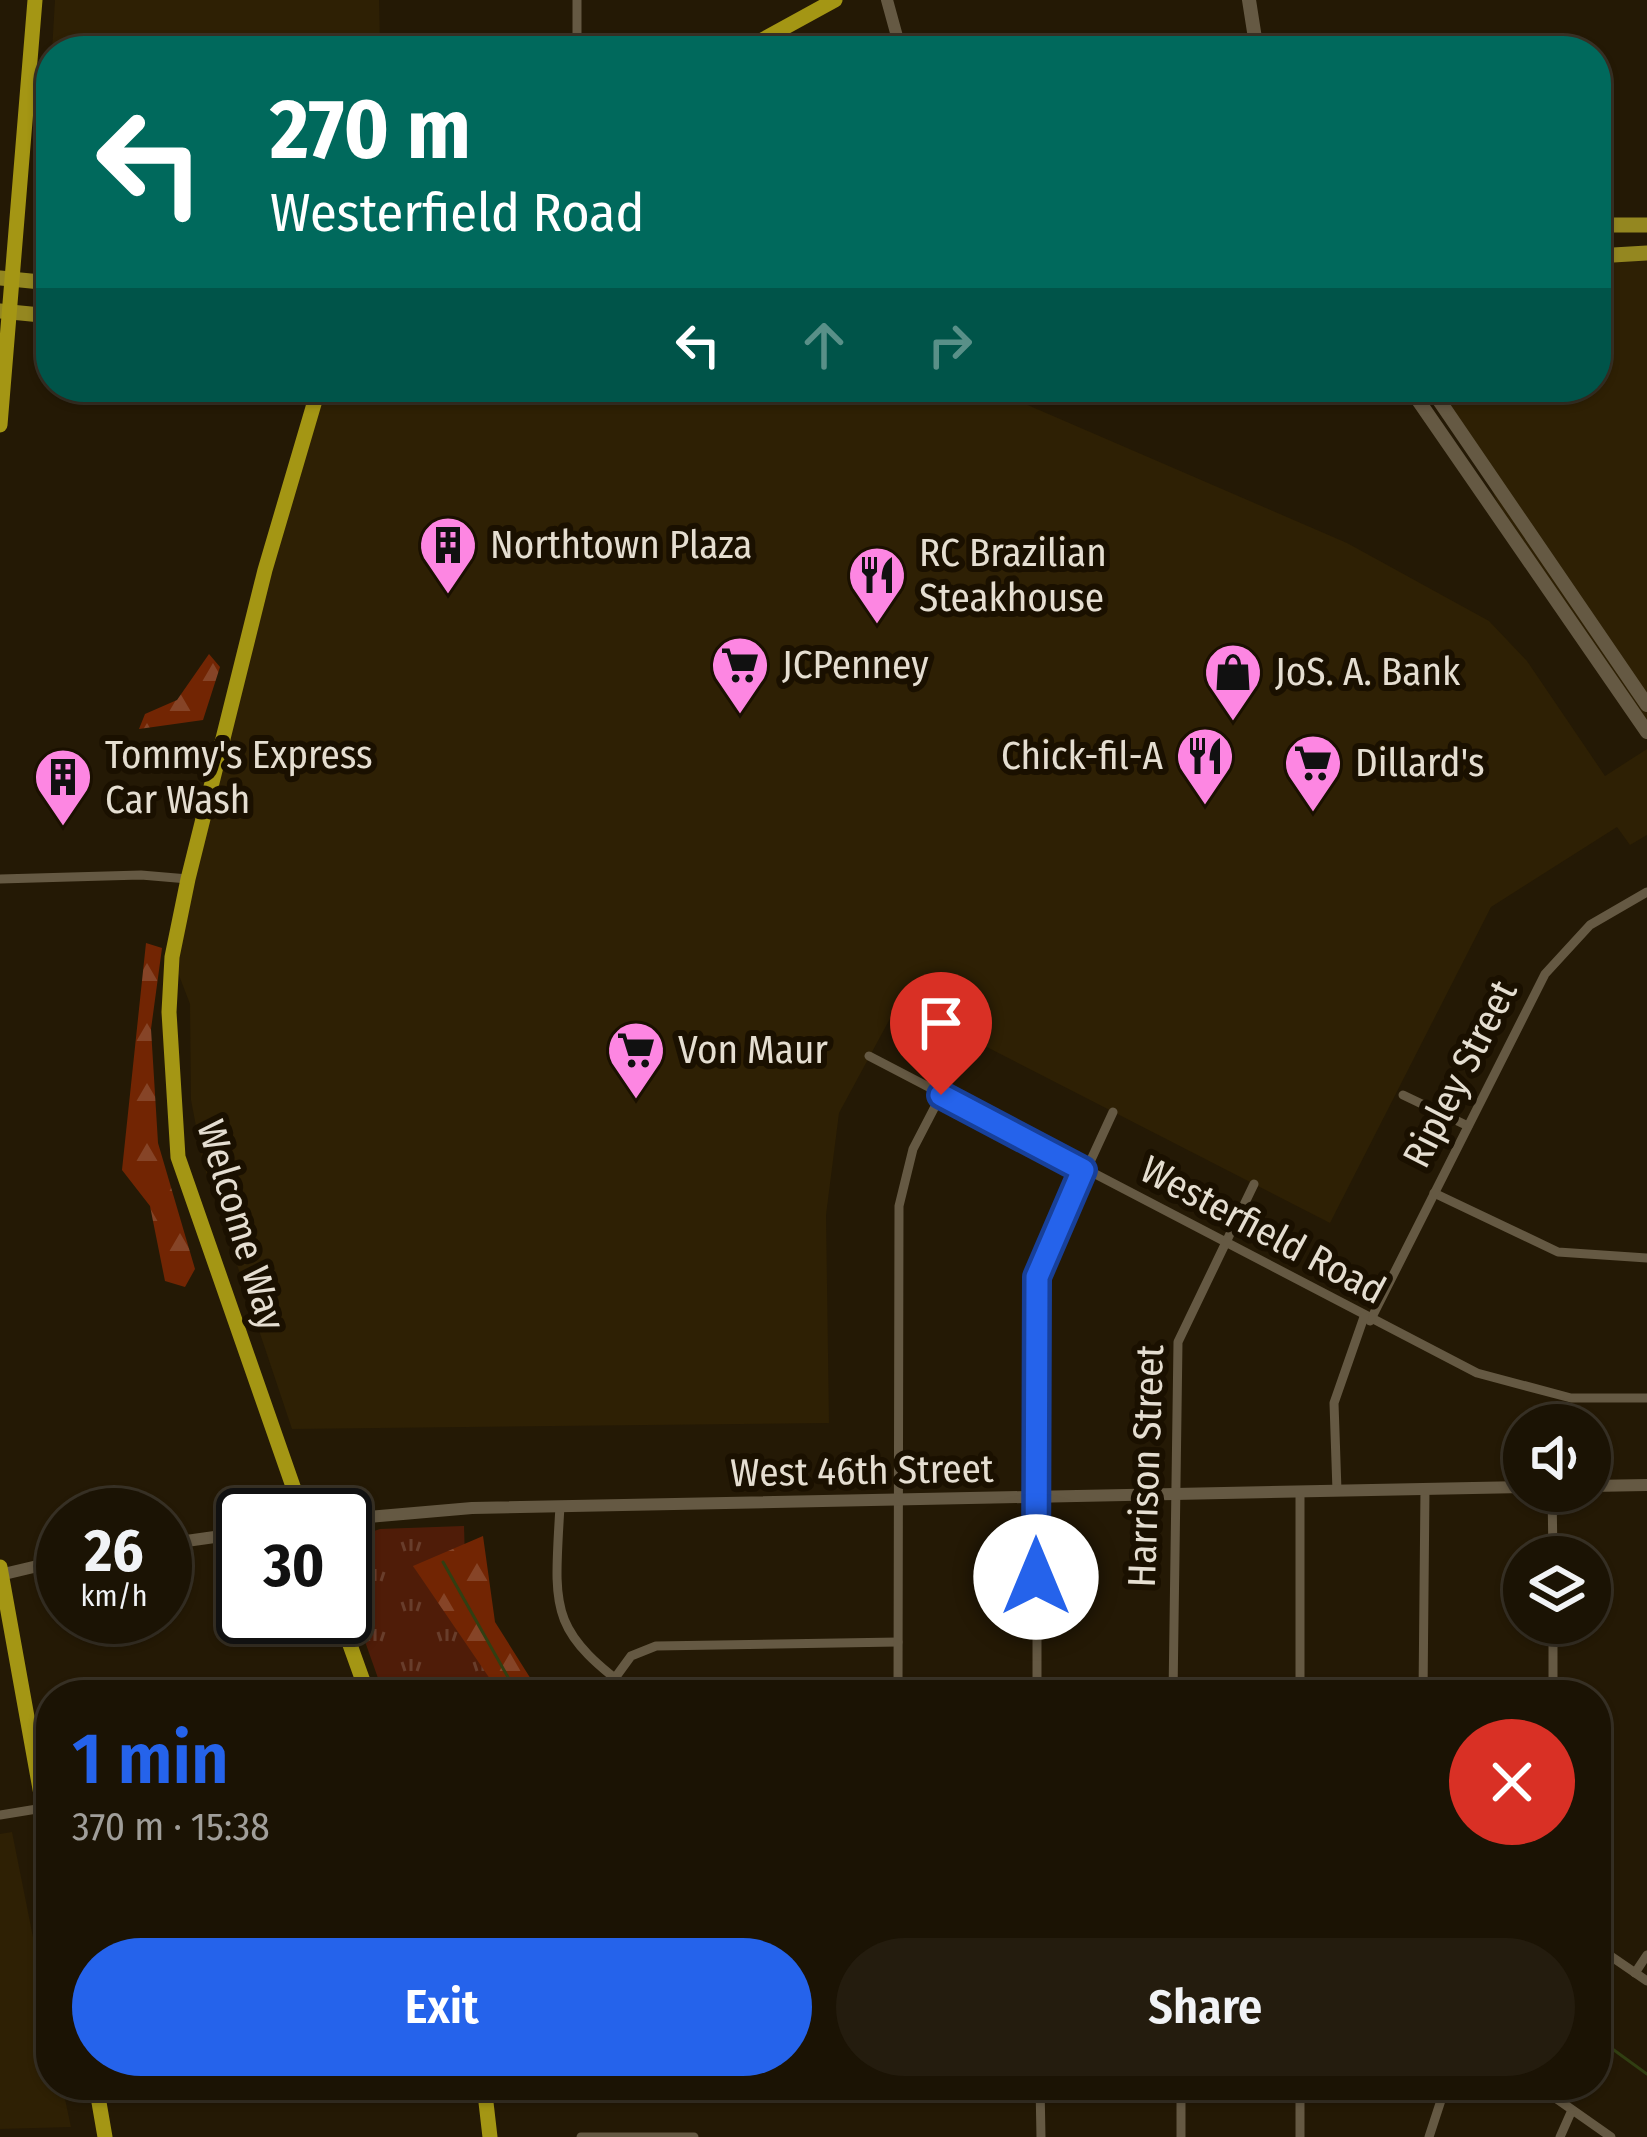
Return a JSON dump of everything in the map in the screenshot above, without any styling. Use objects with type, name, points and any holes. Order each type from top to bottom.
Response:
[{"type":"highway","points":[[0,424],[6,278],[35,0]]},
{"type":"highway","points":[[769,36],[835,0]]},
{"type":"highway","name":"Welcome Way","points":[[294,1488],[178,1157],[169,1012],[172,957],[188,879],[265,570],[315,402]]},
{"type":"highway","points":[[1,1572],[36,1769]]},
{"type":"highway","points":[[350,1644],[363,1680]]},
{"type":"highway","points":[[98,2100],[105,2137]]},
{"type":"highway","points":[[486,2100],[490,2137]]},
{"type":"main road","points":[[1249,0],[1257,36]]},
{"type":"main road","points":[[1611,225],[1647,225]]},
{"type":"main road","points":[[1611,255],[1647,253]]},
{"type":"main road","points":[[6,278],[36,281]]},
{"type":"main road","points":[[5,312],[36,315]]},
{"type":"main road","points":[[1419,402],[1647,732]]},
{"type":"main road","points":[[1440,402],[1647,705]]},
{"type":"street","points":[[577,0],[578,36]]},
{"type":"street","points":[[887,0],[898,36]]},
{"type":"street","points":[[0,879],[141,875],[188,879]]},
{"type":"street","name":"Ripley Street","points":[[1337,1491],[1334,1403],[1367,1319],[1545,974],[1590,925],[1647,892]]},
{"type":"street","points":[[898,1680],[899,1206],[914,1149],[970,1039]]},
{"type":"street","name":"Westerfield Road","points":[[869,1056],[1477,1373],[1530,1391],[1571,1398],[1647,1398]]},
{"type":"street","points":[[1403,1095],[1468,1126]]},
{"type":"street","points":[[1037,1680],[1037,1277],[1113,1112]]},
{"type":"street","name":"Harrison Street","points":[[1173,1680],[1178,1342],[1254,1184]]},
{"type":"street","points":[[1434,1193],[1574,1257],[1647,1258]]},
{"type":"street","points":[[1611,1486],[1647,1485]]},
{"type":"street","name":"West 46th Street","points":[[372,1516],[560,1506],[1503,1487]]},
{"type":"street","points":[[1423,1680],[1425,1489]]},
{"type":"street","points":[[1300,1492],[1300,1680]]},
{"type":"street","points":[[560,1506],[556,1583],[560,1614],[572,1642],[618,1680]]},
{"type":"street","points":[[1,1572],[36,1565]]},
{"type":"street","points":[[615,1678],[631,1655],[656,1646],[898,1642]]},
{"type":"street","points":[[1553,1644],[1553,1680]]},
{"type":"street","points":[[0,1815],[36,1809]]},
{"type":"street","points":[[1635,1973],[1647,1955]]},
{"type":"street","points":[[1611,1956],[1647,1981]]},
{"type":"street","points":[[1040,2100],[1041,2137]]},
{"type":"street","points":[[1181,2100],[1181,2137]]},
{"type":"street","points":[[1300,2100],[1300,2137]]},
{"type":"street","points":[[1429,2137],[1442,2100]]},
{"type":"street","points":[[1558,2100],[1611,2137]]},
{"type":"street","points":[[1560,2137],[1572,2110]]},
{"type":"street","points":[[581,2137],[694,2137]]},
{"type":"shaded area","points":[[55,0],[379,0],[380,36],[53,36]]},
{"type":"shaded area","points":[[1647,253],[1647,724],[1497,502],[1479,460],[1440,402],[1611,402],[1611,255]]},
{"type":"shaded area","points":[[315,402],[1021,402],[1347,543],[1489,621],[1527,661],[1605,776],[1647,749],[1647,835],[1630,845],[1617,827],[1491,907],[1330,1223],[899,1002],[839,1113],[826,1215],[829,1423],[292,1429],[203,1163],[191,1100],[190,1004],[172,957]]},
{"type":"shaded area","points":[[12,1832],[36,1952],[36,2100],[65,2100],[71,2127],[0,2129],[0,1834]]},
{"type":"green space","points":[[209,654],[220,667],[203,720],[139,729],[145,714],[177,700]]},
{"type":"green space","points":[[146,943],[162,948],[151,1029],[158,1143],[195,1269],[185,1287],[165,1281],[150,1206],[122,1170]]},
{"type":"green space","points":[[464,1526],[467,1635],[497,1680],[379,1680],[366,1644],[372,1644],[372,1532]]},
{"type":"green space","points":[[483,1536],[495,1622],[532,1680],[491,1680],[413,1566]]},
{"type":"waterway","points":[[443,1562],[510,1680]]},
{"type":"waterway","points":[[1611,2048],[1647,2074]]},
{"type":"place","name":"Northtown Plaza","points":[[448,596]]},
{"type":"place","name":"RC Brazilian Steakhouse","points":[[877,626]]},
{"type":"place","name":"JCPenney","points":[[740,716]]},
{"type":"place","name":"JoS. A. Bank","points":[[1233,723]]},
{"type":"place","name":"Chick-fil-A","points":[[1205,807]]},
{"type":"place","name":"Dillard's","points":[[1313,814]]},
{"type":"place","name":"Tommy's Express Car Wash","points":[[63,828]]},
{"type":"place","name":"Von Maur","points":[[636,1101]]},
{"type":"route","points":[[941,1095],[1083,1170],[1037,1277],[1036,1577]]}]
